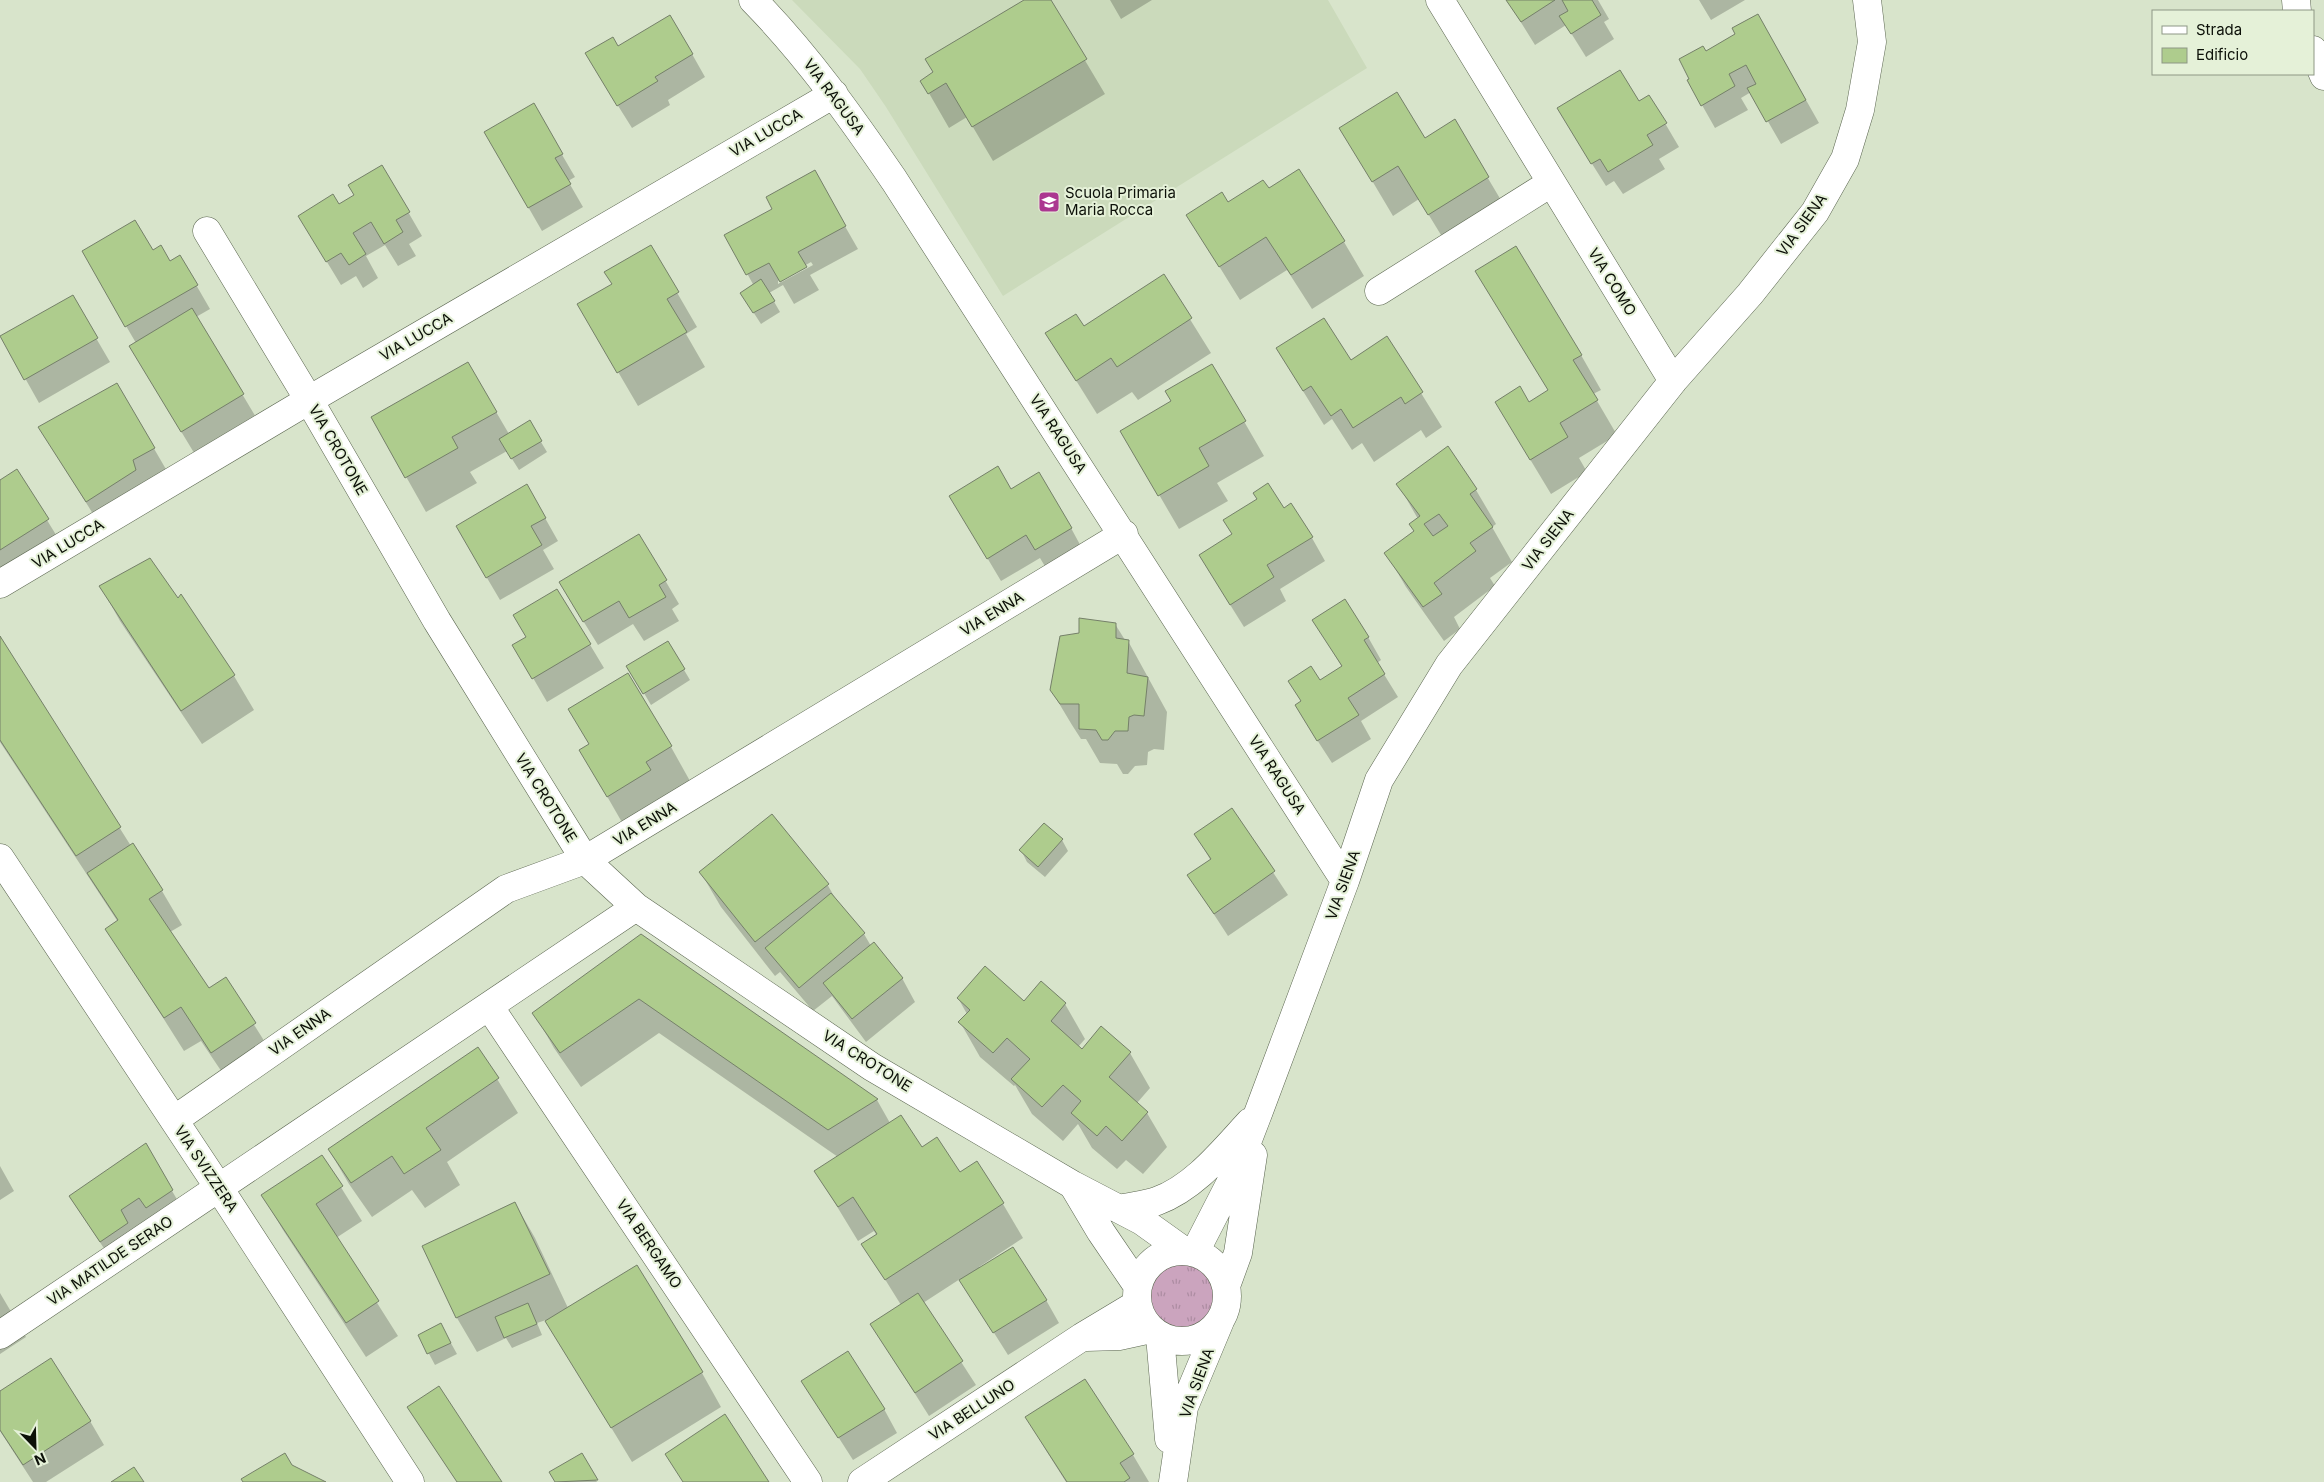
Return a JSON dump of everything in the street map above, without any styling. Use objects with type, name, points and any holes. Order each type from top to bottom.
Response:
[{"type":"street","name":"VIA RAGUSA","points":[[753,0],[780,27],[834,94],[894,180],[1124,534],[1345,881]]},
{"type":"street","name":"VIA COMO","points":[[1440,0],[1673,381]]},
{"type":"street","name":"VIA SIENA","points":[[1190,1252],[1234,1176],[1260,1112],[1345,881],[1379,780],[1449,665],[1673,381],[1750,294],[1815,212],[1845,159],[1860,110],[1872,42],[1867,0]]},
{"type":"street","points":[[2314,52],[2324,76]]},
{"type":"street","name":"VIA LUCCA","points":[[0,584],[309,400],[834,94]]},
{"type":"street","points":[[1379,291],[1551,183]]},
{"type":"street","name":"VIA CROTONE","points":[[206,231],[309,400],[437,621],[585,860],[636,906],[872,1067],[1073,1185],[1142,1221],[1190,1252]]},
{"type":"street","name":"VIA ENNA","points":[[174,1120],[506,889],[585,860],[1124,534]]},
{"type":"street","name":"VIA SVIZZERA","points":[[0,858],[219,1188],[410,1482]]},
{"type":"street","points":[[219,1188],[636,906]]},
{"type":"street","name":"VIA BERGAMO","points":[[489,1006],[808,1482]]},
{"type":"street","points":[[1119,1209],[1157,1201],[1185,1186],[1209,1165],[1260,1112]]},
{"type":"street","name":"VIA SIENA","points":[[1226,1286],[1238,1253],[1260,1112]]},
{"type":"street","name":"VIA CROTONE","points":[[1073,1185],[1137,1295]]},
{"type":"street","name":"VIA MATILDE SERAO","points":[[0,1335],[219,1188]]},
{"type":"street","points":[[1190,1252],[1214,1264],[1222,1274],[1226,1286],[1227,1303],[1222,1318],[1207,1333],[1194,1339],[1181,1341],[1156,1332],[1143,1320],[1137,1295],[1145,1269],[1152,1261],[1165,1254],[1190,1252]]},
{"type":"street","name":"VIA BELLUNO","points":[[862,1482],[1082,1337],[1137,1295]]},
{"type":"street","name":"VIA SIENA","points":[[1173,1480],[1184,1407],[1222,1318]]},
{"type":"street","points":[[1082,1337],[1156,1332]]},
{"type":"street","name":"VIA SIENA","points":[[1156,1332],[1173,1480]]},
{"type":"shaded area","name":"Scuola Primaria Maria Rocca","points":[[792,0],[1328,0],[1367,68],[1003,296],[886,107],[860,69]]},
{"type":"green space","points":[[1182,1264],[1194,1266],[1205,1273],[1212,1284],[1214,1296],[1212,1308],[1205,1319],[1194,1326],[1182,1328],[1170,1326],[1159,1319],[1152,1308],[1150,1296],[1152,1284],[1159,1273],[1170,1266]]},
{"type":"building","points":[[1024,0],[1051,0],[1087,59],[972,127],[946,83],[928,94],[920,81],[933,72],[925,59]]},
{"type":"building","points":[[1506,0],[1555,0],[1521,22]]},
{"type":"building","points":[[1562,0],[1592,0],[1601,15],[1571,34],[1559,16],[1568,11]]},
{"type":"building","points":[[1758,14],[1806,100],[1766,122],[1747,88],[1756,84],[1746,65],[1729,74],[1735,86],[1701,106],[1687,80],[1689,79],[1679,59],[1703,46],[1706,51],[1735,34],[1732,28]]},
{"type":"building","points":[[670,15],[693,54],[655,77],[658,81],[617,106],[585,53],[613,37],[618,46]]},
{"type":"building","points":[[1620,70],[1639,101],[1649,95],[1667,123],[1647,135],[1653,145],[1608,172],[1600,159],[1591,164],[1557,108]]},
{"type":"building","points":[[1397,92],[1425,138],[1455,119],[1489,177],[1428,215],[1398,166],[1372,182],[1339,128]]},
{"type":"building","points":[[534,103],[563,154],[555,158],[571,184],[528,208],[484,132]]},
{"type":"building","points":[[382,165],[410,212],[396,220],[403,232],[384,244],[371,222],[353,233],[366,254],[349,265],[341,253],[326,262],[298,216],[333,194],[339,204],[354,195],[348,185]]},
{"type":"building","points":[[1299,169],[1345,241],[1291,275],[1266,237],[1219,267],[1186,215],[1222,192],[1228,202],[1263,180],[1269,188]]},
{"type":"building","points":[[815,170],[846,226],[798,252],[807,267],[780,282],[769,263],[746,275],[724,235],[772,209],[766,197]]},
{"type":"building","points":[[135,220],[153,250],[161,245],[170,261],[180,255],[198,285],[125,327],[82,251]]},
{"type":"building","points":[[651,245],[679,292],[667,299],[687,332],[617,373],[577,304],[612,284],[604,272]]},
{"type":"building","points":[[1516,246],[1582,355],[1573,360],[1598,400],[1560,423],[1568,437],[1530,460],[1495,402],[1520,386],[1529,402],[1548,390],[1475,271]]},
{"type":"building","points":[[1164,274],[1192,318],[1117,367],[1111,358],[1076,381],[1045,333],[1076,314],[1084,326]]},
{"type":"building","points":[[761,279],[775,301],[753,313],[740,293]]},
{"type":"building","points":[[73,295],[98,338],[24,380],[0,336]]},
{"type":"building","points":[[192,308],[244,394],[181,432],[129,346]]},
{"type":"building","points":[[1324,318],[1351,360],[1387,336],[1423,392],[1405,404],[1401,397],[1353,428],[1341,409],[1331,416],[1311,386],[1303,391],[1276,348]]},
{"type":"building","points":[[468,362],[497,412],[452,437],[458,448],[405,478],[371,417]]},
{"type":"building","points":[[1212,364],[1246,421],[1199,448],[1209,466],[1158,496],[1120,431],[1171,401],[1165,391]]},
{"type":"building","points":[[117,383],[155,448],[133,460],[136,470],[86,502],[38,427]]},
{"type":"building","points":[[530,420],[542,441],[511,459],[499,439]]},
{"type":"building","points":[[1448,446],[1477,489],[1470,494],[1493,527],[1470,543],[1476,551],[1434,583],[1442,594],[1423,607],[1384,553],[1414,531],[1409,524],[1420,516],[1396,484]],"holes":[[[1439,514],[1448,526],[1433,536],[1424,524]]]},
{"type":"building","points":[[998,466],[1011,489],[1039,472],[1072,528],[1035,550],[1026,535],[987,559],[949,496]]},
{"type":"building","points":[[17,469],[49,519],[0,550],[0,480]]},
{"type":"building","points":[[1268,483],[1284,508],[1291,503],[1313,537],[1267,565],[1274,577],[1230,605],[1199,555],[1232,534],[1223,520],[1257,499],[1253,493]]},
{"type":"building","points":[[527,484],[546,518],[531,526],[542,545],[486,578],[456,526]]},
{"type":"building","points":[[639,534],[667,580],[659,585],[666,597],[629,618],[619,601],[583,622],[559,582]]},
{"type":"building","points":[[150,558],[178,598],[181,594],[235,675],[181,711],[99,586]]},
{"type":"building","points":[[557,589],[591,644],[532,679],[512,645],[526,637],[513,615]]},
{"type":"building","points":[[1345,599],[1369,637],[1364,640],[1385,674],[1348,698],[1359,715],[1317,741],[1295,705],[1301,701],[1288,681],[1311,666],[1320,680],[1342,666],[1312,620]]},
{"type":"building","points":[[1079,618],[1116,623],[1116,638],[1129,640],[1127,673],[1148,677],[1144,716],[1134,715],[1129,717],[1128,731],[1115,731],[1108,740],[1102,740],[1096,730],[1079,729],[1079,704],[1060,704],[1050,690],[1060,636],[1079,633]]},
{"type":"building","points":[[0,636],[121,827],[76,856],[0,740]]},
{"type":"building","points":[[668,641],[685,669],[643,694],[626,666]]},
{"type":"building","points":[[628,673],[672,746],[646,762],[651,770],[607,797],[579,750],[589,744],[568,709]]},
{"type":"building","points":[[1232,808],[1275,871],[1214,914],[1187,875],[1211,859],[1194,834]]},
{"type":"building","points":[[772,814],[829,884],[755,942],[699,872]]},
{"type":"building","points":[[1044,823],[1063,839],[1038,867],[1019,850]]},
{"type":"building","points":[[133,843],[163,890],[149,899],[209,988],[226,977],[256,1023],[211,1053],[181,1007],[164,1018],[105,929],[118,920],[87,873]]},
{"type":"building","points":[[831,893],[865,933],[799,988],[765,948]]},
{"type":"building","points":[[641,934],[878,1099],[828,1130],[639,999],[560,1053],[532,1013]]},
{"type":"building","points":[[874,942],[903,978],[852,1019],[823,983]]},
{"type":"building","points":[[985,966],[1024,1001],[1041,981],[1066,1003],[1051,1021],[1082,1049],[1101,1026],[1131,1052],[1109,1077],[1148,1112],[1122,1141],[1106,1126],[1097,1136],[1071,1113],[1081,1101],[1063,1085],[1042,1107],[1011,1079],[1030,1059],[1007,1038],[993,1053],[958,1022],[970,1010],[957,998]]},
{"type":"building","points":[[478,1047],[499,1078],[426,1128],[441,1150],[404,1174],[392,1156],[351,1183],[328,1149]]},
{"type":"building","points":[[901,1115],[922,1147],[937,1137],[960,1172],[977,1161],[1004,1203],[885,1280],[861,1244],[877,1234],[853,1197],[838,1207],[814,1171]]},
{"type":"building","points":[[146,1143],[173,1190],[146,1208],[139,1198],[121,1210],[128,1223],[100,1242],[69,1196]]},
{"type":"building","points":[[322,1155],[343,1186],[316,1204],[379,1301],[346,1323],[261,1195]]},
{"type":"building","points":[[515,1202],[550,1274],[456,1318],[422,1246]]},
{"type":"building","points":[[1013,1247],[1047,1300],[993,1333],[959,1280]]},
{"type":"building","points":[[637,1265],[703,1372],[611,1428],[545,1321]]},
{"type":"building","points":[[918,1293],[963,1361],[915,1393],[870,1324]]},
{"type":"building","points":[[528,1303],[537,1324],[504,1338],[495,1317]]},
{"type":"building","points":[[441,1323],[451,1343],[427,1354],[418,1335]]},
{"type":"building","points":[[848,1351],[885,1409],[838,1438],[801,1381]]},
{"type":"building","points":[[51,1358],[91,1421],[23,1465],[0,1430],[0,1391]]},
{"type":"building","points":[[1085,1379],[1134,1454],[1120,1463],[1130,1478],[1124,1482],[1067,1482],[1025,1417]]},
{"type":"building","points":[[439,1386],[502,1482],[457,1482],[407,1407]]},
{"type":"building","points":[[725,1414],[769,1482],[683,1482],[665,1454]]},
{"type":"building","points":[[285,1453],[292,1465],[326,1482],[243,1482],[241,1479]]},
{"type":"building","points":[[582,1453],[598,1480],[555,1482],[549,1472]]},
{"type":"building","points":[[134,1467],[144,1482],[111,1482]]},
{"type":"place","name":"Scuola Primaria Maria Rocca","points":[[1049,202]]}]
